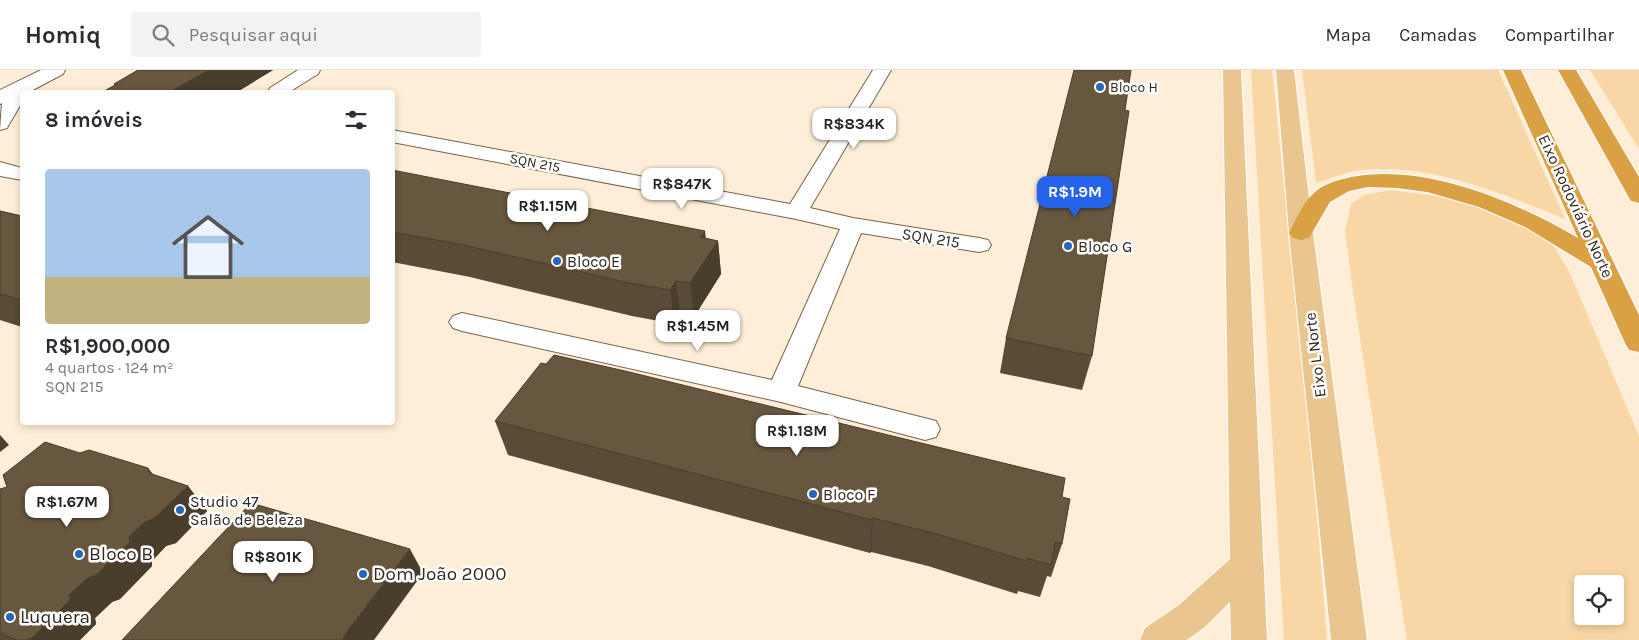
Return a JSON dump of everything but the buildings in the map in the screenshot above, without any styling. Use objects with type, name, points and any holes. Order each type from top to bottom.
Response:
[{"type":"highway","name":"Eixo Rodoviário Norte","points":[[1512,70],[1639,343]]},
{"type":"highway","points":[[1567,70],[1639,196]]},
{"type":"highway","points":[[1301,233],[1322,198],[1342,185],[1379,180],[1419,184],[1468,195],[1532,222],[1602,263]]},
{"type":"main road","points":[[1232,70],[1249,640]]},
{"type":"main road","name":"Eixo L Norte","points":[[1285,70],[1301,233],[1349,640]]},
{"type":"main road","points":[[1158,640],[1192,616],[1248,564]]},
{"type":"street","points":[[0,98],[56,70]]},
{"type":"street","points":[[280,90],[311,70]]},
{"type":"street","points":[[796,212],[882,70]]},
{"type":"street","points":[[20,90],[23,86]]},
{"type":"street","points":[[0,124],[2,117],[20,90]]},
{"type":"street","name":"SQN 215","points":[[395,137],[796,212],[853,225],[979,245]]},
{"type":"street","points":[[0,169],[20,174]]},
{"type":"street","points":[[782,392],[853,225]]},
{"type":"street","points":[[462,322],[782,392],[925,429]]},
{"type":"shaded area","points":[[1251,70],[1272,70],[1312,458],[1327,640],[1284,640]]},
{"type":"shaded area","points":[[1302,70],[1498,70],[1565,219],[1491,190],[1465,182],[1413,171],[1361,170],[1344,173],[1316,183]]},
{"type":"shaded area","points":[[1590,70],[1639,70],[1639,149]]},
{"type":"shaded area","points":[[1391,190],[1464,200],[1508,215],[1549,238],[1569,271],[1639,436],[1639,640],[1407,640],[1345,231],[1351,204],[1364,195]]},
{"type":"place","name":"Bloco H","points":[[1100,87]]},
{"type":"place","name":"Bloco G","points":[[1068,246]]},
{"type":"place","name":"Bloco E","points":[[557,261]]},
{"type":"place","name":"Bloco F","points":[[813,494]]},
{"type":"place","name":"Studio 47 Salão de Beleza","points":[[180,510]]},
{"type":"place","name":"Bloco B","points":[[79,554]]},
{"type":"place","name":"Dom João 2000","points":[[363,574]]},
{"type":"place","name":"Luquera","points":[[10,617]]}]
